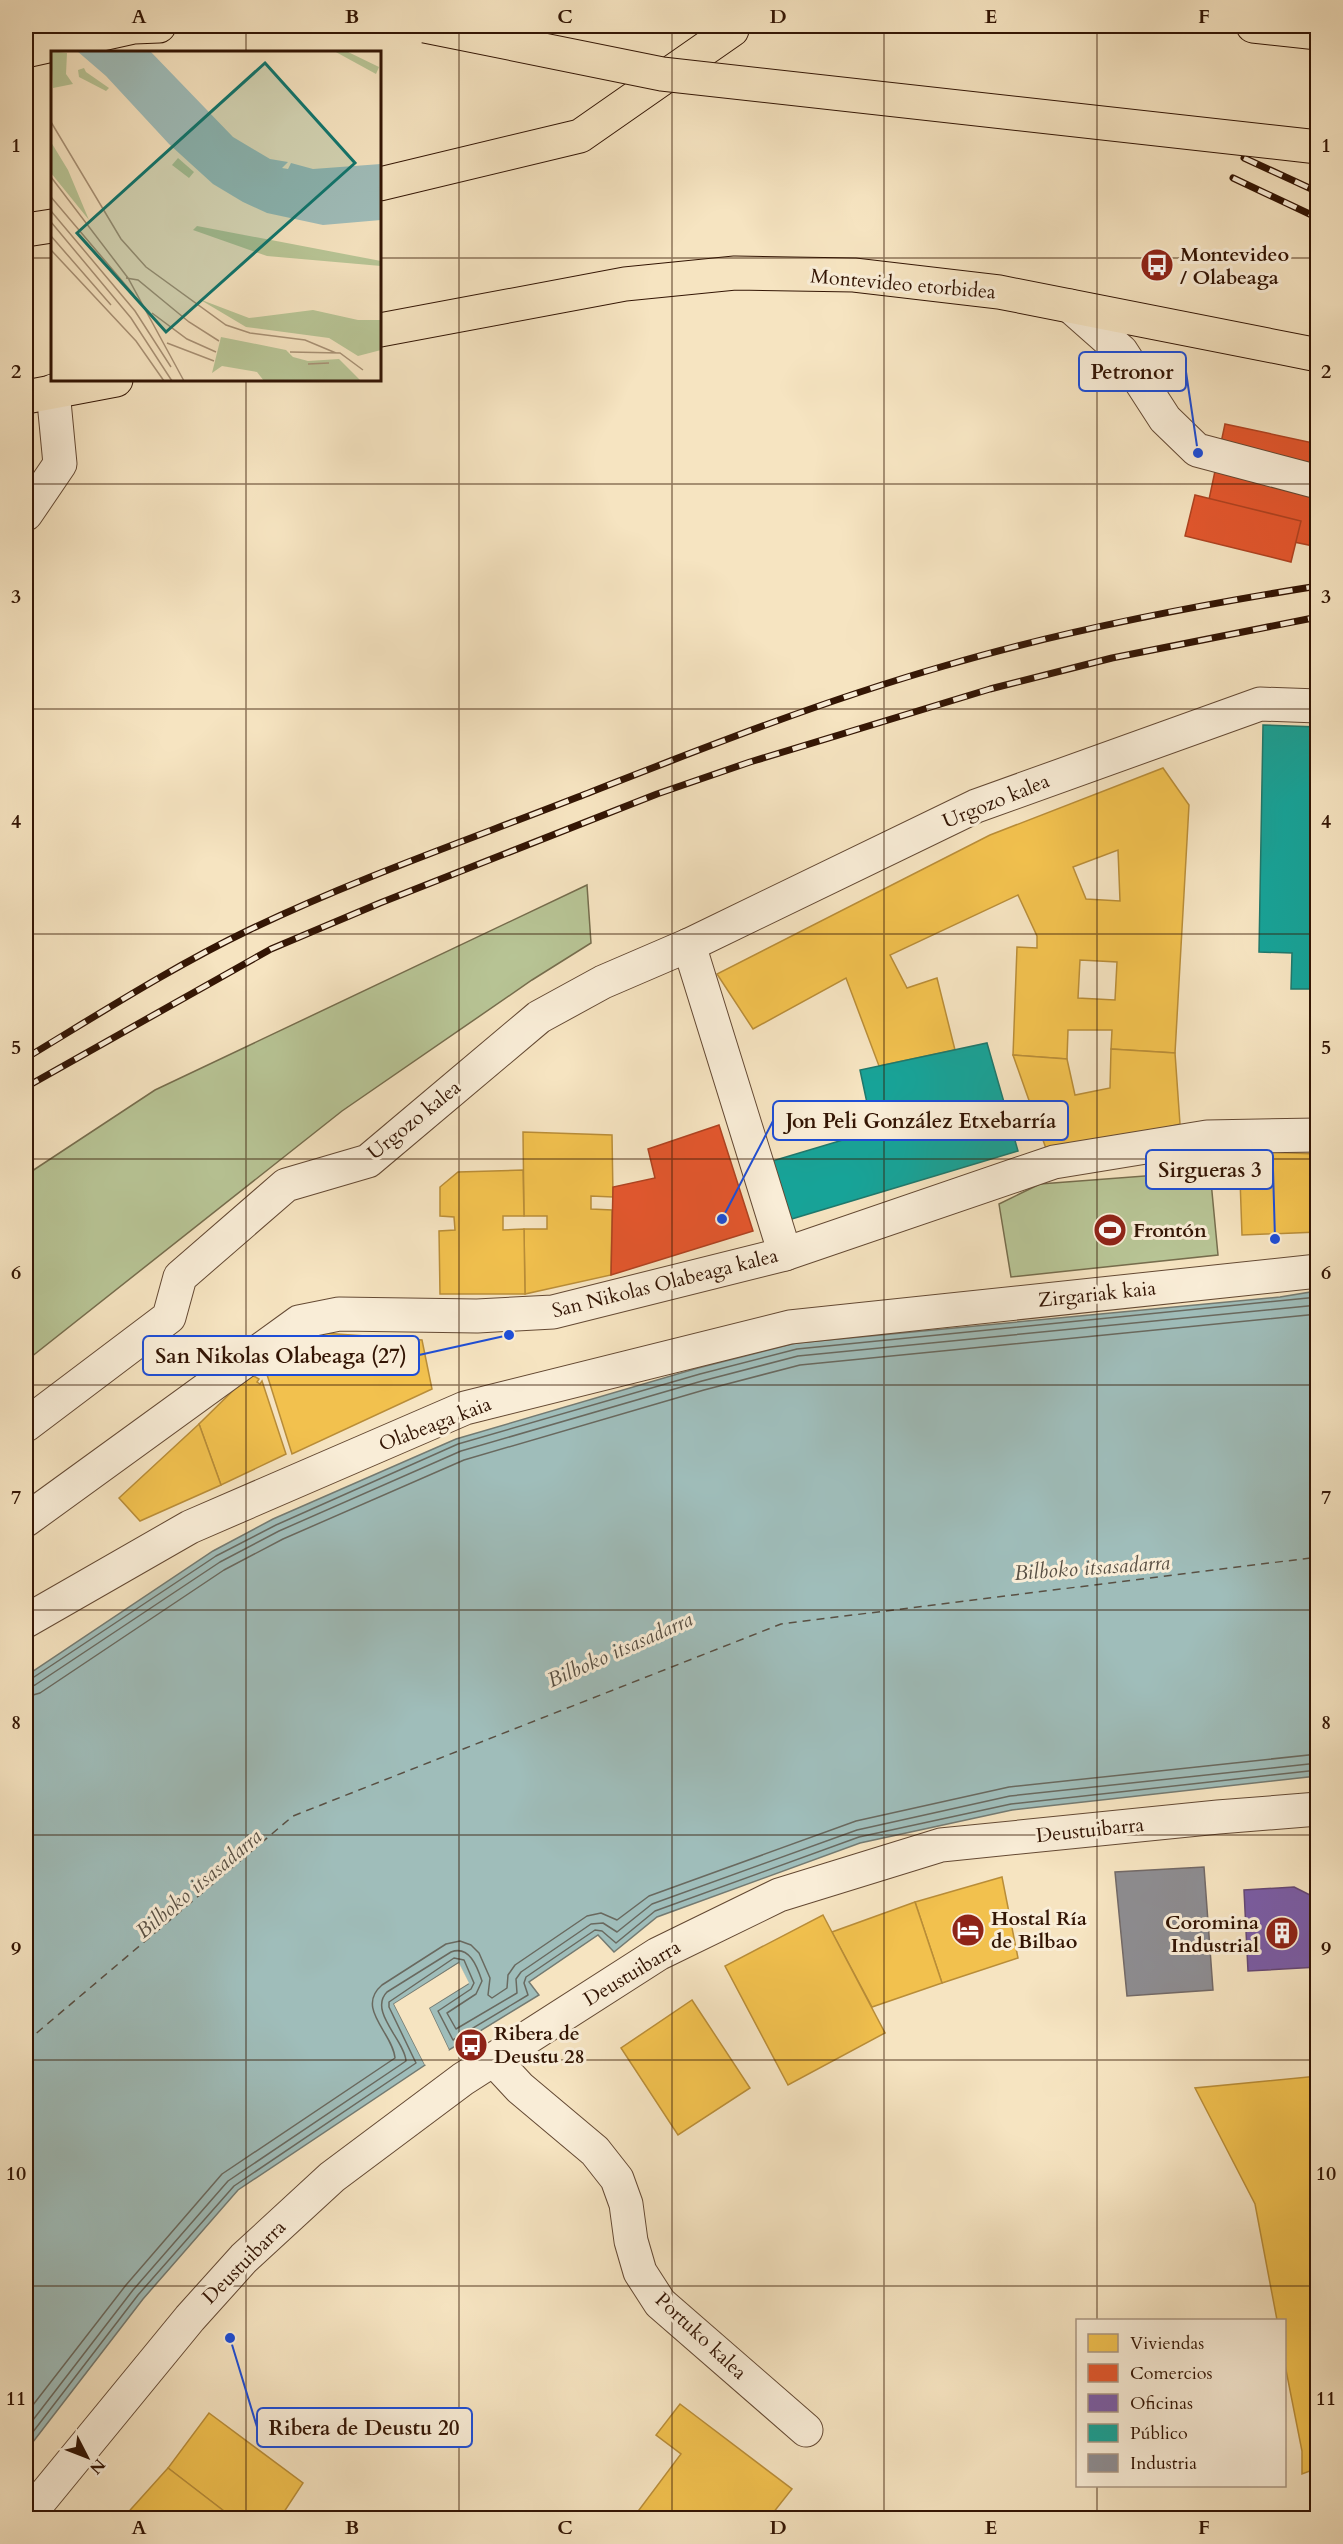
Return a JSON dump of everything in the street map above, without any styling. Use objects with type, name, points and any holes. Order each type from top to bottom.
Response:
[{"type":"main road","points":[[26,51],[134,27],[159,26]]},
{"type":"main road","points":[[425,26],[662,74],[1317,147]]},
{"type":"main road","points":[[1253,26],[1317,33]]},
{"type":"main road","points":[[381,184],[580,136],[732,30]]},
{"type":"main road","points":[[26,230],[51,226]]},
{"type":"main road","name":"Montevideo etorbidea","points":[[381,330],[625,284],[735,273],[854,275],[999,292],[1317,355]]},
{"type":"main road","points":[[39,394],[110,381]]},
{"type":"street","points":[[1070,306],[1120,351],[1165,419],[1197,450],[1317,482]]},
{"type":"street","points":[[26,514],[60,464],[39,394]]},
{"type":"street","name":"Urgozo kalea","points":[[26,1425],[169,1317],[180,1277],[286,1185],[368,1161],[539,1017],[603,982],[689,945],[976,806],[1260,704],[1317,706]]},
{"type":"street","points":[[689,945],[785,1254]]},
{"type":"street","name":"San Nikolas Olabeaga kalea","points":[[26,1521],[299,1322],[339,1314],[477,1316],[553,1312],[785,1254],[1054,1162],[1207,1137],[1317,1135]]},
{"type":"street","name":"Zirgariak kaia","points":[[877,1317],[1317,1270]]},
{"type":"street","name":"Olabeaga kaia","points":[[26,1621],[190,1527],[465,1408],[790,1327],[877,1317]]},
{"type":"street","name":"Deustuibarra","points":[[27,2518],[153,2361],[244,2258],[332,2177],[463,2079],[658,1954],[779,1895],[941,1845],[1317,1809]]},
{"type":"street","name":"Portuko kalea","points":[[494,2060],[520,2088],[595,2151],[616,2179],[626,2204],[631,2241],[640,2272],[660,2303],[806,2430]]},
{"type":"green space","points":[[587,885],[591,943],[532,980],[342,1111],[26,1361],[26,1175],[155,1090]]},
{"type":"green space","name":"Frontón","points":[[1210,1171],[1218,1255],[1011,1277],[999,1204],[1040,1184]]},
{"type":"water","name":"Bilboko itsasadarra","points":[[1317,1291],[1317,1776],[1012,1810],[860,1843],[657,1917],[614,1952],[598,1935],[529,1982],[539,1995],[449,2050],[429,2008],[468,1984],[458,1963],[394,2004],[425,2065],[238,2190],[143,2299],[26,2451],[26,1676],[213,1551],[273,1519],[456,1439],[698,1368],[796,1343],[1280,1297]]},
{"type":"pier","points":[[459,1963],[469,1983],[429,2008],[449,2050],[447,2052],[426,2008],[465,1982],[457,1967],[398,2005],[428,2063],[425,2065],[394,2004]]},
{"type":"building: Viviendas","points":[[1163,768],[1189,805],[1175,1053],[1111,1049],[1112,1030],[1068,1030],[1067,1059],[1013,1055],[1017,947],[1037,948],[1037,936],[1018,895],[890,955],[907,988],[937,978],[955,1050],[879,1066],[846,978],[753,1029],[717,974],[990,835]],"holes":[[[1118,850],[1120,901],[1086,899],[1073,867]],[[1080,960],[1117,962],[1115,1000],[1078,998]]]},
{"type":"building: Viviendas","points":[[1111,1049],[1175,1053],[1180,1124],[1049,1157],[1013,1055],[1067,1059],[1075,1095],[1110,1088]]},
{"type":"building: Viviendas","points":[[523,1132],[612,1135],[613,1197],[591,1196],[591,1209],[612,1210],[611,1275],[525,1294],[524,1229],[547,1229],[547,1216],[524,1216]]},
{"type":"building: Viviendas","points":[[1239,1151],[1318,1154],[1318,1232],[1242,1235]]},
{"type":"building: Viviendas","points":[[523,1170],[524,1216],[503,1216],[503,1230],[524,1229],[525,1294],[440,1294],[439,1231],[455,1230],[454,1217],[440,1216],[440,1187],[458,1172]]},
{"type":"building: Viviendas","points":[[323,1333],[422,1340],[432,1389],[292,1454],[264,1365]]},
{"type":"building: Viviendas","points":[[250,1374],[259,1379],[257,1382],[260,1384],[262,1381],[286,1454],[221,1485],[199,1424]]},
{"type":"building: Viviendas","points":[[199,1424],[221,1485],[140,1521],[119,1498]]},
{"type":"building: Viviendas","name":"Hostal Ría de Bilbao","points":[[1002,1877],[1018,1958],[942,1983],[915,1902]]},
{"type":"building: Viviendas","points":[[915,1902],[942,1983],[872,2007],[832,1932]]},
{"type":"building: Viviendas","points":[[823,1915],[885,2033],[788,2085],[725,1966]]},
{"type":"building: Viviendas","points":[[692,2000],[750,2088],[678,2135],[621,2048]]},
{"type":"building: Viviendas","points":[[1318,2076],[1318,2468],[1302,2474],[1302,2451],[1286,2370],[1286,2319],[1277,2319],[1255,2204],[1195,2088]]},
{"type":"building: Viviendas","points":[[680,2404],[792,2489],[769,2518],[633,2518],[681,2454],[656,2435]]},
{"type":"building: Viviendas","points":[[209,2413],[303,2483],[280,2518],[233,2518],[168,2468]]},
{"type":"building: Viviendas","points":[[168,2468],[233,2518],[123,2518]]},
{"type":"building: Comercios","points":[[1225,424],[1318,444],[1318,547],[1204,523]]},
{"type":"building: Comercios","points":[[1195,495],[1301,521],[1291,562],[1185,536]]},
{"type":"building: Comercios","points":[[719,1125],[753,1231],[611,1275],[613,1187],[655,1178],[648,1149]]},
{"type":"building: Oficinas","name":"Coromina Industrial","points":[[1294,1887],[1318,1899],[1318,1967],[1248,1971],[1244,1890]]},
{"type":"building: Público","points":[[1263,725],[1318,727],[1318,989],[1291,989],[1292,953],[1259,952]]},
{"type":"building: Público","points":[[987,1043],[1018,1151],[785,1221],[769,1162],[873,1131],[860,1070]]},
{"type":"building: Industria","points":[[1204,1867],[1213,1990],[1127,1996],[1115,1872]]},
{"type":"ferry route","points":[[26,2042],[293,1816],[781,1624],[1318,1557]]},
{"type":"railway","points":[[1244,158],[1318,192]]},
{"type":"railway","points":[[1233,178],[1318,218]]},
{"type":"railway","points":[[26,1058],[192,959],[289,911],[412,860],[759,727],[897,680],[1036,641],[1176,611],[1318,586]]},
{"type":"railway","points":[[26,1087],[271,949],[380,903],[657,794],[750,762],[990,689],[1112,658],[1318,617]]},
{"type":"place","name":"Montevideo / Olabeaga","points":[[1157,265]]},
{"type":"place","name":"Petronor","points":[[1198,453]]},
{"type":"place","name":"Jon Peli González Etxebarría","points":[[722,1219]]},
{"type":"place","name":"Frontón","points":[[1110,1230]]},
{"type":"place","name":"Sirgueras 3","points":[[1275,1239]]},
{"type":"place","name":"San Nikolas Olabeaga (27)","points":[[509,1335]]},
{"type":"place","name":"Hostal Ría de Bilbao","points":[[968,1930]]},
{"type":"place","name":"Coromina Industrial","points":[[1282,1933]]},
{"type":"place","name":"Ribera de Deustu 28","points":[[471,2045]]},
{"type":"place","name":"Ribera de Deustu 20","points":[[230,2338]]}]
